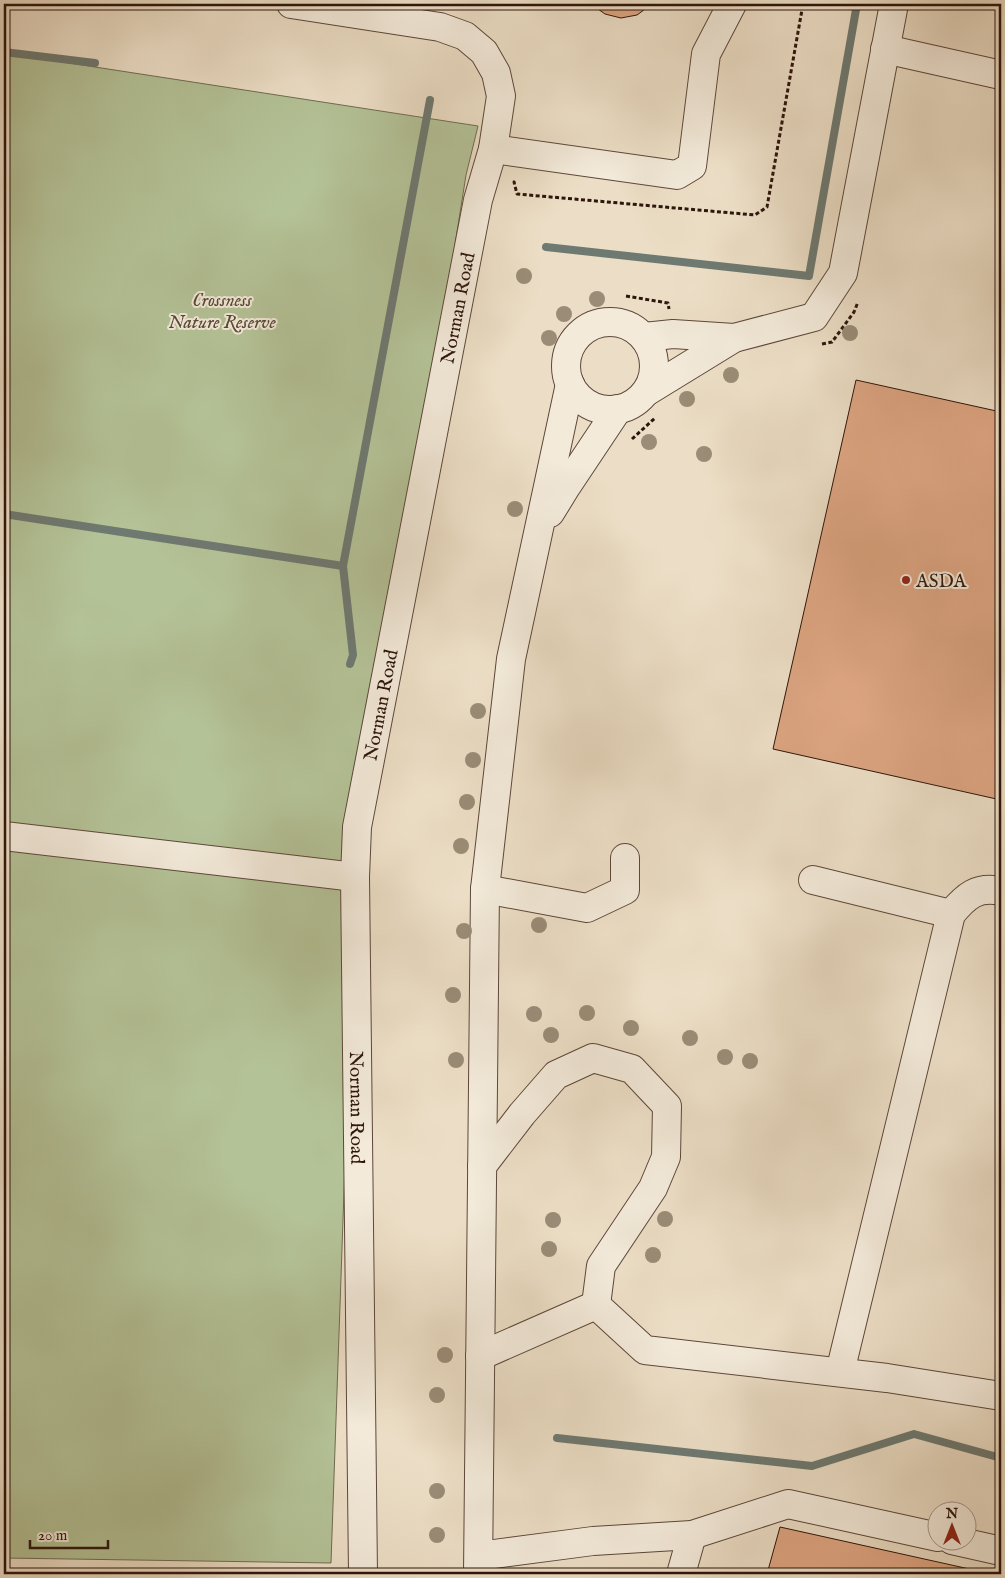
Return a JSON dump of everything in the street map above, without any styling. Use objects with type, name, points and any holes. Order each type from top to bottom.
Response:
[{"type":"street","name":"Norman Road","points":[[291,4],[440,28],[465,36],[484,52],[496,73],[501,96],[493,149],[478,200],[357,826],[355,877],[363,1574]]},
{"type":"street","points":[[493,149],[677,176],[692,166],[706,54],[732,4]]},
{"type":"street","points":[[644,337],[673,334],[734,338],[814,317],[843,272],[894,4]]},
{"type":"street","points":[[886,49],[1001,75]]},
{"type":"street","points":[[653,403],[654,356],[644,337],[628,325],[609,321],[588,327],[572,343],[568,352],[566,368],[570,384],[581,399],[594,407],[618,409],[635,402],[653,403],[734,338]]},
{"type":"street","points":[[570,384],[511,659],[485,889],[478,1565],[593,1541],[692,1535],[788,1504],[928,1535]]},
{"type":"street","points":[[539,532],[566,487],[618,409]]},
{"type":"street","points":[[4,836],[355,877]]},
{"type":"street","points":[[485,889],[587,908],[625,890],[624,858]]},
{"type":"street","points":[[813,880],[951,914]]},
{"type":"street","points":[[840,1372],[951,914],[965,897],[988,888],[1001,891]]},
{"type":"street","points":[[482,1166],[522,1114],[556,1076],[593,1058],[632,1069],[667,1106],[666,1157],[653,1188],[601,1266],[596,1306]]},
{"type":"street","points":[[596,1306],[645,1350],[840,1372],[1001,1396]]},
{"type":"street","points":[[480,1356],[596,1306]]},
{"type":"street","points":[[681,1574],[692,1535]]},
{"type":"street","points":[[978,1546],[1001,1551]]},
{"type":"path","points":[[815,346],[832,342],[854,312],[860,296]]},
{"type":"path","points":[[626,446],[653,403]]},
{"type":"green space","name":"Crossness Nature Reserve","points":[[4,53],[478,126],[466,175],[355,877],[331,1563],[4,1558]]},
{"type":"building","points":[[591,4],[652,4],[637,15],[621,18],[605,14]]},
{"type":"building","name":"ASDA","points":[[856,380],[1001,412],[1001,800],[773,749]]},
{"type":"building","points":[[780,1527],[992,1574],[767,1574]]},
{"type":"waterway","points":[[546,247],[809,276],[857,4]]},
{"type":"waterway","points":[[4,52],[95,63]]},
{"type":"waterway","points":[[350,664],[353,655],[343,566],[430,100]]},
{"type":"waterway","points":[[4,514],[343,566]]},
{"type":"waterway","points":[[557,1438],[812,1466],[914,1434],[1001,1458]]},
{"type":"place","name":"ASDA","points":[[906,580]]}]
